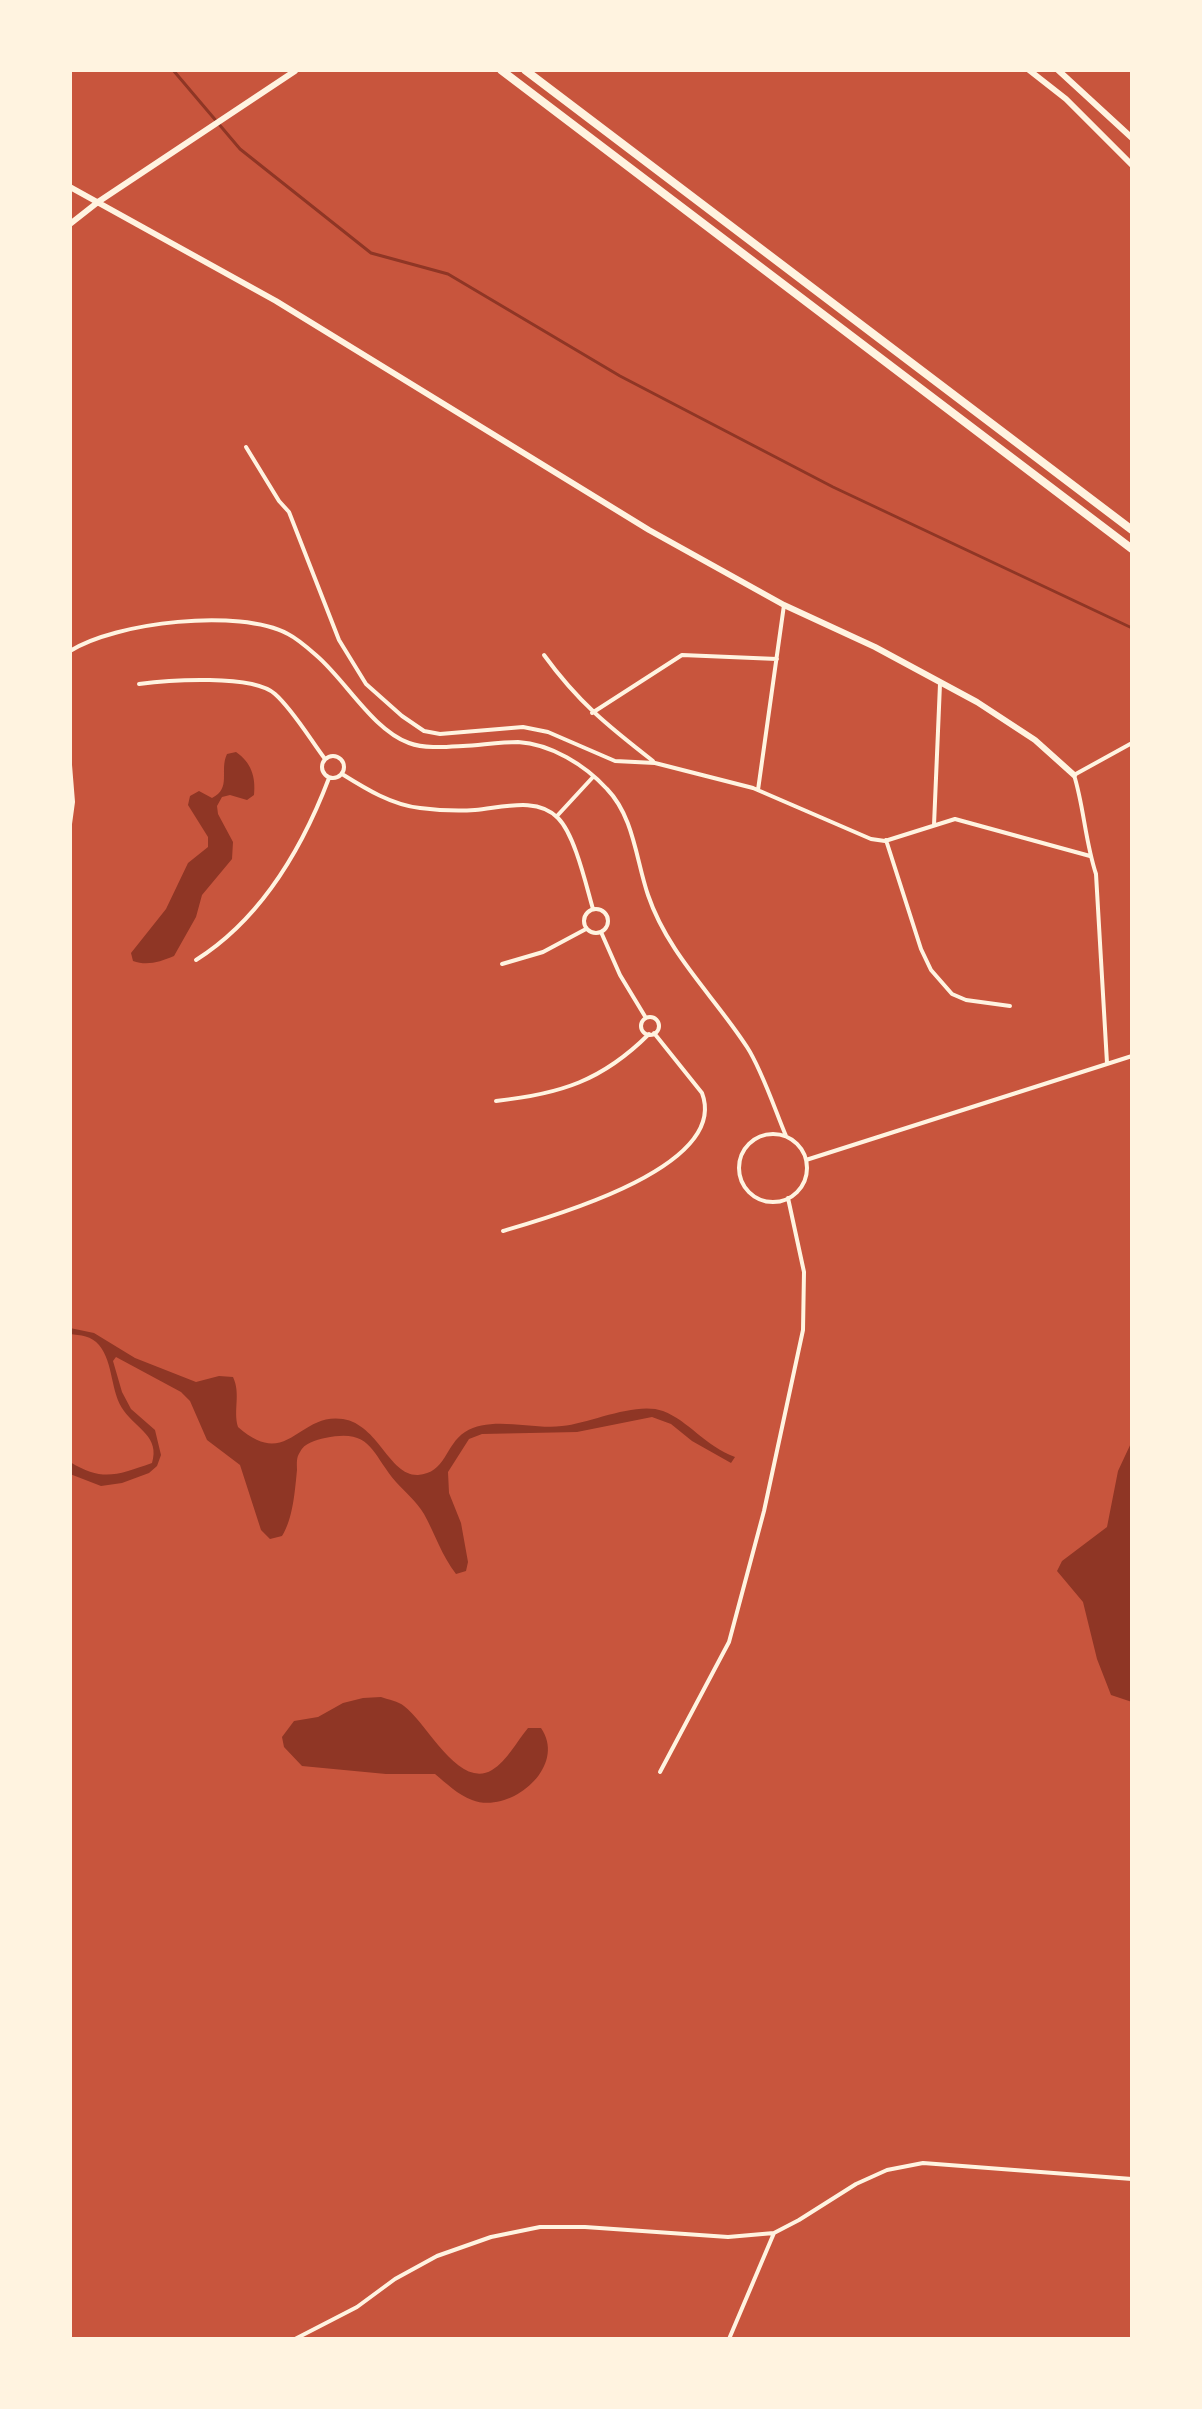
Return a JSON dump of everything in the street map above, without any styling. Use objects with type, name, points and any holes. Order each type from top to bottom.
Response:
[{"type":"highway","points":[[501,70],[1132,549]]},
{"type":"highway","points":[[525,70],[1132,530]]},
{"type":"street","points":[[1029,70],[1066,99],[1132,165]]},
{"type":"street","points":[[1058,70],[1132,138]]},
{"type":"street","points":[[70,224],[98,202],[295,71]]},
{"type":"street","points":[[70,187],[276,301],[649,530],[784,605],[941,682],[1035,740],[1074,775],[1081,796],[1090,856],[1096,874],[1107,1063]]},
{"type":"street","points":[[246,447],[289,512],[339,640],[366,684],[424,731],[440,734],[523,727],[548,732],[615,761],[655,763],[758,790],[871,839],[886,840],[955,819],[1090,856]]},
{"type":"street","points":[[758,790],[784,605]]},
{"type":"street","points":[[70,651],[128,630],[184,620],[268,627],[288,634],[318,657],[389,732],[410,744],[436,747],[518,742],[570,759],[620,804],[649,897],[667,936],[687,968],[748,1048],[786,1136],[802,1150],[806,1160],[804,1182],[788,1198],[765,1200],[755,1196],[746,1188],[739,1168],[741,1157],[754,1140],[764,1135],[786,1136]]},
{"type":"street","points":[[544,655],[573,694],[592,713],[655,763]]},
{"type":"street","points":[[592,713],[682,655],[777,659]]},
{"type":"street","points":[[139,684],[190,680],[232,682],[266,688],[277,695],[325,759]]},
{"type":"street","points":[[934,825],[941,682]]},
{"type":"street","points":[[1074,775],[1132,743]]},
{"type":"street","points":[[325,759],[340,757],[345,767],[342,774],[329,778]]},
{"type":"street","points":[[325,759],[322,769],[329,778]]},
{"type":"street","points":[[70,765],[73,802],[70,824]]},
{"type":"street","points":[[342,774],[368,791],[418,808],[474,810],[501,805],[539,807],[557,816],[569,837],[593,909]]},
{"type":"street","points":[[557,816],[593,777]]},
{"type":"street","points":[[196,960],[222,944],[269,891],[296,851],[329,778]]},
{"type":"street","points":[[886,840],[921,949],[931,970],[952,994],[966,1000],[1010,1006]]},
{"type":"street","points":[[586,929],[584,917],[593,909]]},
{"type":"street","points":[[586,929],[593,933],[607,927],[608,919],[604,912],[593,909]]},
{"type":"street","points":[[502,964],[543,952],[586,929]]},
{"type":"street","points":[[601,932],[620,975],[646,1018]]},
{"type":"street","points":[[496,1101],[540,1096],[570,1087],[598,1073],[658,1029],[658,1023],[652,1017],[646,1018]]},
{"type":"street","points":[[503,1231],[612,1194],[643,1178],[686,1147],[698,1132],[705,1116],[706,1104],[702,1093],[652,1034],[641,1027],[646,1018]]},
{"type":"street","points":[[806,1160],[1132,1056]]},
{"type":"street","points":[[660,1772],[729,1642],[764,1511],[803,1330],[804,1272],[788,1198]]},
{"type":"street","points":[[295,2339],[357,2307],[395,2279],[437,2256],[491,2237],[540,2227],[728,2237],[774,2233],[856,2184],[887,2170],[923,2163],[1132,2179]]},
{"type":"street","points":[[729,2339],[774,2233]]},
{"type":"shaded area","points":[[236,752],[249,765],[254,795],[247,800],[230,795],[222,797],[217,806],[233,842],[232,859],[202,895],[196,917],[174,956],[154,963],[133,961],[131,953],[166,909],[188,863],[208,847],[208,837],[188,805],[190,796],[199,791],[212,798],[218,794],[222,789],[227,754]]},
{"type":"shaded area","points":[[70,1328],[94,1333],[135,1358],[196,1382],[219,1376],[233,1377],[238,1427],[255,1439],[281,1442],[315,1423],[343,1419],[366,1430],[399,1468],[418,1475],[440,1464],[458,1437],[475,1427],[487,1424],[562,1426],[640,1409],[672,1415],[715,1447],[735,1457],[731,1463],[692,1441],[671,1424],[652,1417],[577,1432],[482,1434],[469,1439],[448,1472],[449,1493],[461,1523],[468,1562],[466,1571],[456,1574],[421,1509],[369,1445],[352,1437],[325,1438],[307,1444],[299,1454],[289,1521],[282,1536],[270,1539],[261,1530],[240,1465],[207,1440],[190,1401],[181,1392],[116,1357],[113,1361],[122,1392],[131,1409],[155,1430],[161,1455],[157,1466],[149,1473],[122,1483],[101,1486],[70,1474],[70,1462],[92,1472],[110,1474],[152,1463],[154,1454],[150,1440],[124,1411],[116,1395],[104,1352],[86,1336],[70,1334]]},
{"type":"shaded area","points":[[1132,1441],[1132,1702],[1111,1695],[1097,1659],[1083,1602],[1057,1571],[1062,1561],[1107,1527],[1118,1471]]},
{"type":"shaded area","points":[[381,1697],[404,1706],[444,1752],[468,1771],[480,1774],[492,1770],[528,1728],[541,1728],[547,1743],[547,1758],[541,1772],[518,1794],[503,1801],[487,1803],[462,1795],[435,1774],[386,1774],[302,1766],[284,1747],[282,1737],[294,1721],[318,1717],[343,1703]]},
{"type":"waterway","points":[[173,70],[240,149],[371,253],[448,274],[620,376],[833,487],[1132,628]]}]
